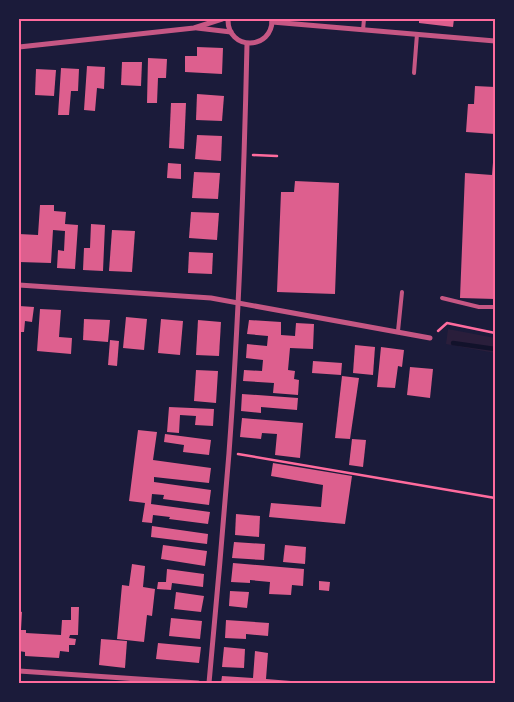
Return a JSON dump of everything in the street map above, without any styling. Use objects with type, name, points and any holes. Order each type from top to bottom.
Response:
[{"type":"street","points":[[19,47],[194,28],[222,19]]},
{"type":"street","points":[[228,19],[230,32],[237,40],[246,44],[261,41],[267,36],[271,29],[272,20],[495,41]]},
{"type":"street","points":[[194,28],[230,32]]},
{"type":"street","points":[[209,683],[229,453],[238,302],[245,154],[246,44]]},
{"type":"street","points":[[19,285],[211,298],[430,338]]},
{"type":"street","points":[[19,671],[198,683]]},
{"type":"lane","points":[[363,30],[364,19]]},
{"type":"lane","points":[[414,73],[417,34]]},
{"type":"lane","points":[[398,331],[402,292]]},
{"type":"lane","points":[[442,298],[495,308]]},
{"type":"path","points":[[245,154],[277,156]]},
{"type":"path","points":[[430,338],[447,323],[495,333]]},
{"type":"path","points":[[229,453],[495,498]]},
{"type":"shaded area","points":[[448,329],[495,338],[495,353],[446,344]]},
{"type":"building","points":[[419,19],[454,19],[453,27],[419,23]]},
{"type":"building","points":[[197,47],[223,48],[222,74],[185,72],[185,56],[197,56]]},
{"type":"building","points":[[148,58],[167,59],[166,78],[158,78],[157,103],[147,103]]},
{"type":"building","points":[[122,62],[142,62],[141,86],[121,85]]},
{"type":"building","points":[[87,66],[105,67],[104,89],[97,88],[95,111],[84,110]]},
{"type":"building","points":[[61,68],[79,69],[78,91],[71,91],[69,115],[58,115]]},
{"type":"building","points":[[36,69],[56,70],[54,96],[35,95]]},
{"type":"building","points":[[475,86],[495,87],[495,134],[466,132],[468,104],[474,104]]},
{"type":"building","points":[[197,94],[224,96],[222,121],[196,120]]},
{"type":"building","points":[[171,103],[186,103],[184,149],[169,148]]},
{"type":"building","points":[[197,135],[222,136],[221,161],[195,159]]},
{"type":"building","points":[[494,150],[495,299],[460,298],[465,173],[492,175]]},
{"type":"building","points":[[168,163],[181,164],[181,179],[167,178]]},
{"type":"building","points":[[194,172],[220,173],[218,199],[192,198]]},
{"type":"building","points":[[295,181],[339,183],[335,294],[277,292],[281,192],[294,192]]},
{"type":"building","points":[[40,205],[54,205],[54,211],[66,212],[65,224],[78,225],[75,269],[57,268],[58,250],[64,251],[65,231],[53,230],[51,263],[19,262],[19,234],[38,235]]},
{"type":"building","points":[[191,212],[219,213],[217,240],[189,238]]},
{"type":"building","points":[[91,224],[105,225],[103,271],[83,270],[84,248],[90,248]]},
{"type":"building","points":[[112,230],[135,231],[132,272],[109,271]]},
{"type":"building","points":[[189,252],[213,253],[212,274],[188,273]]},
{"type":"building","points":[[19,306],[34,307],[32,322],[25,321],[24,332],[19,332]]},
{"type":"building","points":[[40,309],[61,310],[59,337],[72,338],[71,354],[37,351]]},
{"type":"building","points":[[126,317],[147,319],[144,350],[123,348]]},
{"type":"building","points":[[84,319],[110,320],[108,342],[83,340]]},
{"type":"building","points":[[161,319],[183,321],[180,355],[158,353]]},
{"type":"building","points":[[198,320],[221,322],[219,356],[196,355]]},
{"type":"building","points":[[249,320],[281,322],[281,335],[295,336],[296,323],[314,324],[313,349],[290,348],[288,370],[295,371],[294,379],[299,380],[298,395],[273,393],[274,383],[243,381],[244,370],[262,371],[263,360],[246,358],[247,344],[267,346],[268,336],[247,334]]},
{"type":"building","points":[[110,340],[119,341],[117,366],[108,365]]},
{"type":"building","points":[[355,345],[375,347],[373,375],[353,373]]},
{"type":"building","points":[[381,347],[404,350],[402,367],[398,366],[395,388],[377,387]]},
{"type":"building","points":[[313,361],[342,363],[341,375],[312,373]]},
{"type":"building","points":[[410,367],[433,369],[430,398],[407,395]]},
{"type":"building","points":[[196,370],[218,371],[216,403],[194,401]]},
{"type":"building","points":[[342,376],[359,378],[350,439],[335,438]]},
{"type":"building","points":[[242,394],[298,398],[297,410],[261,407],[261,413],[241,411]]},
{"type":"building","points":[[169,407],[214,409],[213,426],[195,425],[196,416],[180,415],[179,433],[167,432]]},
{"type":"building","points":[[242,418],[303,423],[300,458],[275,455],[277,434],[262,433],[261,439],[240,437]]},
{"type":"building","points":[[138,430],[157,432],[153,460],[211,468],[209,483],[154,477],[154,482],[211,490],[209,505],[163,499],[164,495],[152,494],[151,504],[210,512],[208,524],[153,515],[152,523],[142,522],[145,503],[129,501]]},
{"type":"building","points":[[165,434],[211,440],[209,455],[183,452],[184,445],[164,442]]},
{"type":"building","points":[[352,439],[366,440],[363,467],[349,465]]},
{"type":"building","points":[[273,463],[352,476],[345,524],[269,517],[271,503],[321,507],[323,485],[271,476]]},
{"type":"building","points":[[236,514],[260,516],[259,537],[235,535]]},
{"type":"building","points":[[152,526],[208,534],[207,544],[151,537]]},
{"type":"building","points":[[234,542],[265,544],[264,560],[232,558]]},
{"type":"building","points":[[163,545],[207,551],[205,566],[161,559]]},
{"type":"building","points":[[285,545],[306,547],[305,564],[283,562]]},
{"type":"building","points":[[233,563],[304,569],[303,586],[292,585],[291,595],[269,594],[270,582],[250,580],[250,583],[231,582]]},
{"type":"building","points":[[132,564],[145,566],[143,587],[155,589],[152,616],[147,615],[144,642],[117,639],[122,585],[129,586]]},
{"type":"building","points":[[167,569],[204,574],[203,587],[172,583],[171,590],[157,589],[158,582],[166,582]]},
{"type":"building","points":[[319,581],[330,582],[329,591],[319,590]]},
{"type":"building","points":[[230,591],[249,592],[247,608],[229,606]]},
{"type":"building","points":[[176,592],[204,596],[201,612],[174,609]]},
{"type":"building","points":[[71,607],[79,607],[78,635],[70,635],[69,638],[76,639],[75,645],[69,645],[69,652],[60,651],[59,658],[25,656],[25,652],[19,651],[19,611],[22,612],[21,630],[26,630],[26,633],[61,635],[62,620],[71,620]]},
{"type":"building","points":[[171,618],[202,621],[200,639],[169,636]]},
{"type":"building","points":[[226,620],[269,623],[268,636],[246,634],[246,639],[225,638]]},
{"type":"building","points":[[101,639],[127,641],[125,668],[99,665]]},
{"type":"building","points":[[158,643],[201,647],[199,663],[156,659]]},
{"type":"building","points":[[224,647],[245,649],[244,668],[222,667]]},
{"type":"building","points":[[255,651],[268,653],[266,679],[291,681],[291,683],[221,683],[222,676],[253,678]]},
{"type":"waterway","points":[[453,343],[495,349]]}]
